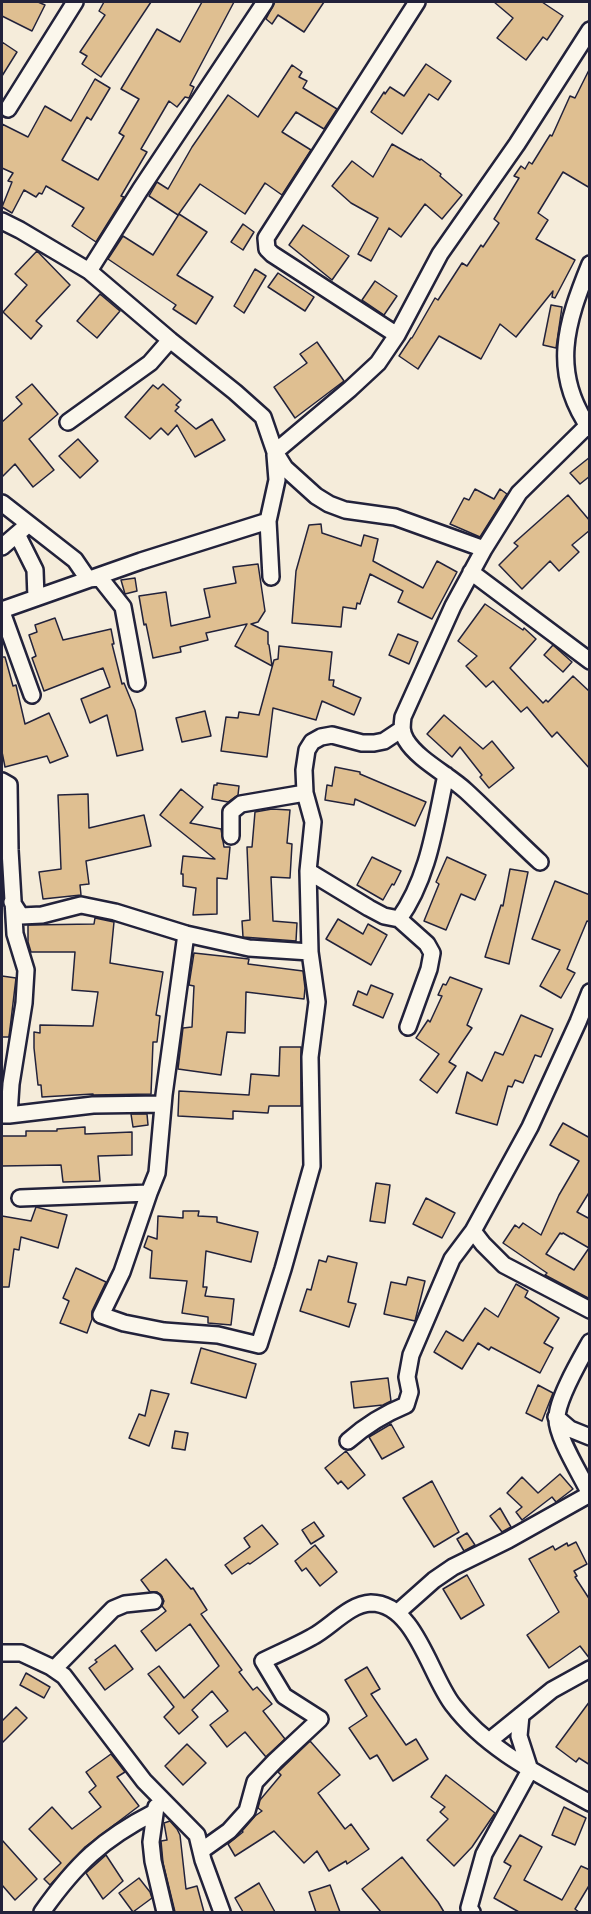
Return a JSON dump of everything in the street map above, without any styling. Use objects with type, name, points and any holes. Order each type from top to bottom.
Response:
[{"type":"street","points":[[8,109],[75,2]]},
{"type":"street","points":[[89,271],[265,2]]},
{"type":"street","points":[[397,335],[272,254],[267,249],[266,238],[417,2]]},
{"type":"street","points":[[275,452],[378,363],[397,335],[440,254],[517,144],[590,30]]},
{"type":"street","points":[[2,221],[89,271],[263,417],[275,452],[285,468],[316,496],[345,510],[403,519],[484,549]]},
{"type":"street","points":[[540,862],[511,837],[465,790],[421,756],[406,741],[402,729],[403,717],[453,606],[484,549],[519,493],[588,428],[574,401],[565,369],[566,336],[574,302],[590,264]]},
{"type":"street","points":[[68,423],[150,363],[170,340]]},
{"type":"street","points":[[271,577],[268,521],[277,480],[275,452]]},
{"type":"street","points":[[2,503],[23,529],[75,561],[88,579]]},
{"type":"street","points":[[32,695],[2,611],[88,579],[268,521]]},
{"type":"street","points":[[2,547],[23,529]]},
{"type":"street","points":[[23,529],[35,570],[36,598]]},
{"type":"street","points":[[471,572],[590,661]]},
{"type":"street","points":[[88,579],[100,578],[123,607],[137,683]]},
{"type":"street","points":[[186,934],[163,1104],[157,1173],[122,1272],[101,1315],[124,1323],[164,1331],[218,1335],[259,1345],[312,1166],[310,1057],[317,1002],[310,952],[309,871],[313,822],[305,793],[304,770],[307,750],[312,742],[321,737],[332,735],[362,743],[374,743],[384,741],[402,729]]},
{"type":"street","points":[[399,919],[411,902],[425,867],[446,775]]},
{"type":"street","points":[[2,781],[9,785],[12,902],[15,934],[26,970],[24,1003],[5,1115],[93,1105],[163,1104]]},
{"type":"street","points":[[231,836],[231,812],[241,804],[305,793]]},
{"type":"street","points":[[309,871],[369,908],[384,916],[399,919],[428,944],[432,954],[429,969],[408,1027]]},
{"type":"street","points":[[12,902],[21,916],[42,915],[81,905],[115,912],[186,934],[249,948],[310,952]]},
{"type":"street","points":[[348,1441],[364,1426],[406,1405],[410,1392],[407,1377],[411,1355],[452,1259],[473,1231],[530,1127],[590,992]]},
{"type":"street","points":[[20,1198],[149,1193]]},
{"type":"street","points":[[473,1231],[504,1265],[590,1310]]},
{"type":"street","points":[[398,1612],[434,1580],[453,1567],[508,1540],[590,1494],[558,1430],[556,1417],[560,1403],[590,1342]]},
{"type":"street","points":[[556,1417],[570,1429],[590,1437]]},
{"type":"street","points":[[54,1669],[113,1609],[125,1604],[154,1601]]},
{"type":"street","points":[[201,1851],[229,1831],[247,1811],[255,1782],[321,1719],[284,1696],[263,1661],[314,1636],[363,1604],[378,1604],[398,1612],[416,1636],[452,1705],[489,1741],[530,1770],[590,1803]]},
{"type":"street","points":[[2,1653],[21,1653],[64,1676],[144,1781],[197,1835],[222,1912]]},
{"type":"street","points":[[489,1741],[552,1690],[590,1669]]},
{"type":"street","points":[[472,1912],[470,1908],[484,1854],[530,1770],[519,1736],[521,1715]]},
{"type":"street","points":[[158,1795],[151,1842],[165,1912]]},
{"type":"street","points":[[42,1912],[76,1869],[107,1840],[155,1812]]},
{"type":"building","points":[[2,2],[38,2],[45,5],[32,31],[2,16]]},
{"type":"building","points":[[104,2],[151,2],[101,77],[82,64],[87,56],[80,52],[105,15],[99,11]]},
{"type":"building","points":[[202,2],[234,2],[190,85],[194,87],[189,98],[185,97],[177,107],[169,101],[141,149],[147,152],[121,196],[124,197],[96,242],[72,226],[84,208],[46,186],[42,194],[39,193],[36,197],[24,190],[12,213],[2,207],[12,182],[8,181],[13,173],[2,168],[2,124],[28,137],[45,106],[71,121],[95,79],[110,88],[91,120],[87,117],[62,160],[98,180],[124,136],[119,133],[139,99],[121,89],[157,29],[180,42]]},
{"type":"building","points":[[275,2],[324,2],[304,32],[278,15],[272,24],[266,19]]},
{"type":"building","points":[[494,2],[542,2],[563,16],[547,40],[543,37],[526,60],[497,38],[513,18]]},
{"type":"building","points":[[2,42],[17,52],[2,76]]},
{"type":"building","points":[[426,64],[451,81],[438,100],[429,94],[402,134],[371,112],[390,87],[404,96]]},
{"type":"building","points":[[292,65],[302,72],[299,77],[307,81],[303,88],[337,109],[324,129],[296,112],[282,132],[311,150],[282,195],[265,183],[245,214],[200,184],[178,215],[149,196],[157,182],[168,189],[192,147],[228,95],[258,117]]},
{"type":"building","points":[[590,68],[590,188],[563,172],[538,213],[548,220],[536,239],[575,260],[555,298],[552,297],[553,291],[516,337],[500,324],[481,359],[439,336],[418,369],[399,356],[435,298],[438,300],[462,263],[467,266],[499,223],[494,219],[519,178],[514,176],[521,166],[525,169],[529,162],[532,164],[550,135],[552,136],[570,96],[575,98]]},
{"type":"building","points":[[392,144],[421,159],[441,174],[440,176],[462,195],[442,219],[425,204],[401,237],[389,228],[371,261],[358,254],[378,218],[351,203],[332,186],[352,161],[373,177]]},
{"type":"building","points":[[179,214],[207,232],[177,275],[213,297],[196,324],[173,309],[176,305],[108,259],[123,236],[153,255]]},
{"type":"building","points":[[243,224],[254,232],[243,250],[231,242]]},
{"type":"building","points":[[303,225],[349,256],[332,280],[289,245]]},
{"type":"building","points":[[37,251],[70,285],[36,321],[42,326],[31,339],[3,312],[27,285],[15,274]]},
{"type":"building","points":[[255,269],[266,276],[244,313],[234,306]]},
{"type":"building","points":[[278,273],[314,297],[305,311],[268,287]]},
{"type":"building","points":[[375,281],[397,296],[384,315],[362,300]]},
{"type":"building","points":[[100,294],[120,311],[97,338],[77,321]]},
{"type":"building","points":[[551,305],[562,307],[556,348],[543,345]]},
{"type":"building","points":[[317,342],[344,381],[295,418],[274,387],[307,363],[300,354]]},
{"type":"building","points":[[32,384],[58,414],[29,439],[54,470],[33,487],[15,464],[2,477],[2,422],[22,404],[16,397]]},
{"type":"building","points":[[163,384],[181,400],[176,405],[179,407],[175,411],[196,429],[212,419],[225,440],[195,457],[177,425],[168,435],[161,428],[150,439],[125,417],[153,385],[158,389]]},
{"type":"building","points":[[78,439],[98,461],[80,478],[59,456]]},
{"type":"building","points":[[590,457],[590,476],[580,484],[570,473]]},
{"type":"building","points":[[475,489],[494,499],[500,489],[507,494],[480,537],[450,524],[464,498],[469,500]]},
{"type":"building","points":[[568,495],[590,521],[590,530],[572,545],[579,552],[559,571],[550,561],[522,589],[499,565],[518,546],[514,543]]},
{"type":"building","points":[[321,524],[322,533],[361,546],[364,535],[378,539],[373,561],[423,588],[437,561],[457,572],[432,619],[398,602],[403,591],[370,574],[360,604],[357,603],[356,609],[343,607],[341,627],[292,623],[296,571],[309,525]]},
{"type":"building","points":[[258,564],[265,611],[258,622],[251,624],[268,632],[272,666],[235,646],[247,624],[206,633],[208,640],[180,647],[181,652],[153,658],[139,596],[166,592],[171,626],[210,617],[204,589],[236,583],[233,567]]},
{"type":"building","points":[[135,578],[137,591],[125,594],[121,580]]},
{"type":"building","points":[[485,604],[523,630],[524,628],[536,639],[510,668],[543,703],[546,700],[548,702],[573,676],[590,692],[590,769],[557,732],[552,737],[527,707],[521,712],[493,681],[486,687],[466,666],[477,656],[458,641]]},
{"type":"building","points":[[55,618],[63,640],[111,629],[114,644],[112,644],[122,684],[124,683],[135,710],[143,750],[117,756],[107,715],[90,723],[81,699],[110,687],[103,668],[44,691],[32,658],[36,656],[29,635],[37,632],[35,625]]},
{"type":"building","points":[[398,634],[418,642],[409,664],[389,655]]},
{"type":"building","points":[[553,645],[572,662],[563,672],[544,655]]},
{"type":"building","points":[[279,646],[332,652],[329,680],[334,680],[333,686],[361,698],[354,715],[322,701],[316,720],[273,708],[267,757],[221,751],[226,717],[238,718],[239,712],[259,715],[274,660],[278,659]]},
{"type":"building","points":[[2,657],[5,657],[13,686],[16,685],[25,724],[49,713],[68,756],[50,763],[47,756],[5,767],[2,752]]},
{"type":"building","points":[[205,711],[211,736],[182,742],[176,718]]},
{"type":"building","points":[[444,715],[483,749],[492,741],[514,768],[489,788],[460,747],[452,757],[427,734]]},
{"type":"building","points":[[335,767],[360,772],[360,774],[426,802],[415,826],[355,799],[354,805],[325,800],[327,785],[332,786]]},
{"type":"building","points":[[217,783],[239,786],[238,795],[228,802],[212,799],[214,785]]},
{"type":"building","points":[[181,789],[203,807],[190,823],[221,829],[224,847],[230,847],[227,879],[217,878],[217,914],[193,915],[196,888],[183,886],[183,874],[181,874],[183,856],[215,859],[160,815]]},
{"type":"building","points":[[88,794],[89,828],[144,815],[151,846],[86,861],[89,884],[80,885],[81,895],[43,899],[39,872],[61,869],[58,795]]},
{"type":"building","points":[[272,809],[290,810],[287,843],[292,844],[290,878],[271,877],[273,921],[297,923],[296,941],[243,937],[242,921],[250,920],[247,847],[252,847],[255,812]]},
{"type":"building","points":[[372,857],[401,871],[383,900],[357,885]]},
{"type":"building","points":[[447,857],[486,875],[475,900],[461,894],[446,930],[424,921],[439,884],[436,882]]},
{"type":"building","points":[[510,869],[528,872],[509,964],[485,957],[501,905],[503,906]]},
{"type":"building","points":[[555,881],[590,895],[590,922],[587,921],[567,969],[575,973],[561,998],[540,986],[560,950],[532,939]]},
{"type":"building","points":[[95,918],[114,922],[110,963],[163,972],[156,1015],[160,1016],[157,1042],[153,1042],[151,1094],[42,1097],[41,1085],[38,1085],[34,1032],[40,1033],[40,1025],[93,1026],[98,992],[72,990],[75,952],[31,952],[28,942],[28,925],[94,924]]},
{"type":"building","points":[[338,919],[363,934],[368,924],[387,935],[371,965],[326,939]]},
{"type":"building","points":[[194,953],[249,959],[248,964],[303,971],[304,999],[246,992],[245,1033],[227,1032],[221,1075],[178,1069],[183,1028],[192,1027],[194,986],[189,985]]},
{"type":"building","points":[[2,976],[16,978],[9,1037],[2,1037]]},
{"type":"building","points":[[450,977],[482,989],[467,1025],[472,1028],[449,1062],[456,1066],[437,1093],[420,1080],[439,1054],[416,1038],[428,1020],[430,1022],[442,996],[438,995],[443,984],[446,985]]},
{"type":"building","points":[[371,985],[393,994],[383,1018],[353,1005],[358,991],[367,995]]},
{"type":"building","points":[[521,1015],[553,1029],[541,1057],[535,1055],[523,1083],[515,1080],[512,1087],[508,1086],[497,1125],[456,1113],[467,1072],[482,1081],[495,1052],[503,1055]]},
{"type":"building","points":[[280,1047],[301,1047],[301,1106],[269,1106],[268,1113],[233,1111],[233,1119],[178,1116],[179,1091],[249,1095],[251,1074],[279,1076]]},
{"type":"building","points":[[131,1114],[147,1114],[148,1125],[133,1127]]},
{"type":"building","points":[[563,1123],[590,1138],[590,1191],[577,1212],[590,1219],[590,1299],[545,1275],[547,1273],[503,1243],[515,1225],[519,1228],[523,1223],[541,1235],[559,1195],[579,1161],[550,1145]],"holes":[[[560,1233],[589,1248],[574,1270],[546,1254]]]},
{"type":"building","points":[[85,1127],[85,1134],[132,1132],[132,1155],[98,1156],[100,1181],[63,1182],[61,1165],[2,1166],[2,1136],[26,1136],[26,1131],[57,1131],[57,1129]]},
{"type":"building","points":[[376,1183],[390,1185],[385,1223],[370,1221]]},
{"type":"building","points":[[426,1198],[455,1213],[442,1238],[413,1224]]},
{"type":"building","points":[[36,1207],[67,1215],[58,1248],[21,1237],[19,1250],[14,1249],[9,1287],[2,1287],[2,1216],[31,1221]]},
{"type":"building","points":[[183,1211],[199,1211],[198,1216],[217,1217],[217,1222],[258,1232],[251,1262],[206,1251],[203,1287],[207,1287],[205,1296],[234,1299],[231,1325],[208,1323],[208,1317],[182,1313],[187,1281],[150,1278],[152,1251],[144,1247],[148,1236],[157,1239],[158,1216],[183,1218]]},
{"type":"building","points":[[328,1256],[357,1263],[348,1302],[356,1304],[349,1327],[300,1311],[307,1289],[311,1290],[319,1260],[326,1262]]},
{"type":"building","points":[[76,1268],[106,1282],[92,1311],[87,1333],[60,1323],[69,1301],[63,1298]]},
{"type":"building","points":[[408,1277],[425,1281],[415,1321],[384,1314],[391,1282],[406,1285]]},
{"type":"building","points":[[516,1284],[528,1291],[525,1297],[559,1318],[544,1343],[553,1348],[540,1373],[491,1347],[489,1350],[478,1343],[462,1369],[434,1352],[446,1331],[463,1341],[485,1308],[498,1317]]},
{"type":"building","points":[[201,1348],[256,1364],[246,1398],[191,1383]]},
{"type":"building","points":[[388,1378],[391,1401],[383,1405],[354,1408],[351,1382]]},
{"type":"building","points":[[538,1385],[553,1393],[542,1421],[526,1413]]},
{"type":"building","points":[[151,1390],[169,1394],[149,1446],[129,1438],[139,1414],[145,1416]]},
{"type":"building","points":[[391,1424],[404,1447],[382,1459],[369,1437]]},
{"type":"building","points":[[175,1431],[188,1433],[185,1450],[172,1448]]},
{"type":"building","points":[[346,1451],[365,1475],[348,1489],[341,1481],[338,1484],[325,1468]]},
{"type":"building","points":[[560,1474],[573,1489],[556,1502],[552,1497],[522,1520],[516,1512],[522,1507],[507,1493],[522,1477],[538,1493]]},
{"type":"building","points":[[432,1481],[459,1532],[434,1547],[403,1498]]},
{"type":"building","points":[[500,1508],[511,1527],[502,1532],[490,1516]]},
{"type":"building","points":[[314,1522],[324,1536],[311,1544],[302,1530]]},
{"type":"building","points":[[262,1525],[278,1544],[232,1574],[225,1565],[250,1547],[244,1538]]},
{"type":"building","points":[[467,1533],[475,1545],[464,1551],[457,1539]]},
{"type":"building","points":[[576,1542],[587,1564],[574,1571],[577,1576],[575,1577],[590,1600],[590,1659],[580,1646],[549,1668],[527,1635],[559,1612],[529,1559],[553,1546],[555,1550],[567,1543],[568,1546]]},
{"type":"building","points":[[315,1545],[337,1572],[320,1586],[306,1568],[302,1571],[295,1561]]},
{"type":"building","points":[[166,1559],[191,1589],[193,1588],[207,1610],[201,1614],[242,1670],[239,1672],[253,1690],[257,1687],[272,1704],[263,1711],[285,1739],[266,1757],[245,1732],[227,1747],[210,1725],[228,1711],[212,1691],[192,1710],[198,1717],[179,1734],[164,1717],[174,1707],[148,1674],[159,1666],[184,1698],[219,1666],[190,1624],[156,1651],[141,1631],[166,1611],[162,1606],[164,1601],[161,1595],[157,1592],[150,1592],[141,1580]]},
{"type":"building","points":[[467,1575],[484,1605],[461,1619],[443,1589]]},
{"type":"building","points":[[115,1645],[133,1669],[105,1690],[89,1668],[97,1662],[95,1660]]},
{"type":"building","points":[[367,1667],[380,1689],[371,1694],[406,1745],[416,1739],[428,1759],[393,1781],[377,1755],[370,1759],[349,1728],[367,1716],[345,1680]]},
{"type":"building","points":[[26,1673],[50,1687],[44,1698],[20,1685]]},
{"type":"building","points":[[590,1701],[590,1765],[579,1758],[576,1762],[556,1747]]},
{"type":"building","points":[[16,1707],[27,1718],[2,1743],[2,1721]]},
{"type":"building","points":[[310,1741],[340,1775],[318,1793],[345,1829],[351,1824],[369,1849],[347,1864],[346,1861],[329,1871],[317,1851],[304,1863],[274,1831],[235,1856],[228,1844],[243,1832],[255,1816],[262,1811],[258,1808],[260,1800],[281,1775],[278,1772]]},
{"type":"building","points":[[187,1744],[206,1763],[183,1785],[165,1766]]},
{"type":"building","points":[[111,1754],[125,1772],[117,1777],[139,1806],[85,1847],[50,1885],[44,1879],[61,1863],[29,1829],[52,1807],[72,1829],[101,1807],[89,1792],[96,1786],[86,1772]]},
{"type":"building","points":[[446,1775],[495,1813],[472,1847],[454,1866],[427,1840],[448,1819],[440,1812],[445,1807],[431,1797]]},
{"type":"building","points":[[564,1807],[586,1818],[575,1845],[552,1835]]},
{"type":"building","points":[[170,1821],[180,1835],[186,1889],[197,1886],[204,1912],[175,1912],[163,1863],[161,1841],[167,1840],[164,1823]]},
{"type":"building","points":[[520,1835],[542,1847],[524,1880],[562,1900],[581,1866],[590,1870],[590,1884],[575,1909],[579,1912],[519,1912],[494,1898],[511,1866],[504,1862]]},
{"type":"building","points":[[2,1840],[37,1879],[15,1900],[2,1885]]},
{"type":"building","points":[[106,1855],[123,1881],[103,1899],[86,1873]]},
{"type":"building","points":[[402,1857],[444,1912],[381,1912],[362,1889]]},
{"type":"building","points":[[139,1878],[152,1898],[133,1912],[119,1893]]},
{"type":"building","points":[[259,1883],[275,1912],[243,1912],[235,1898]]},
{"type":"building","points":[[330,1885],[340,1912],[316,1912],[309,1892]]}]
